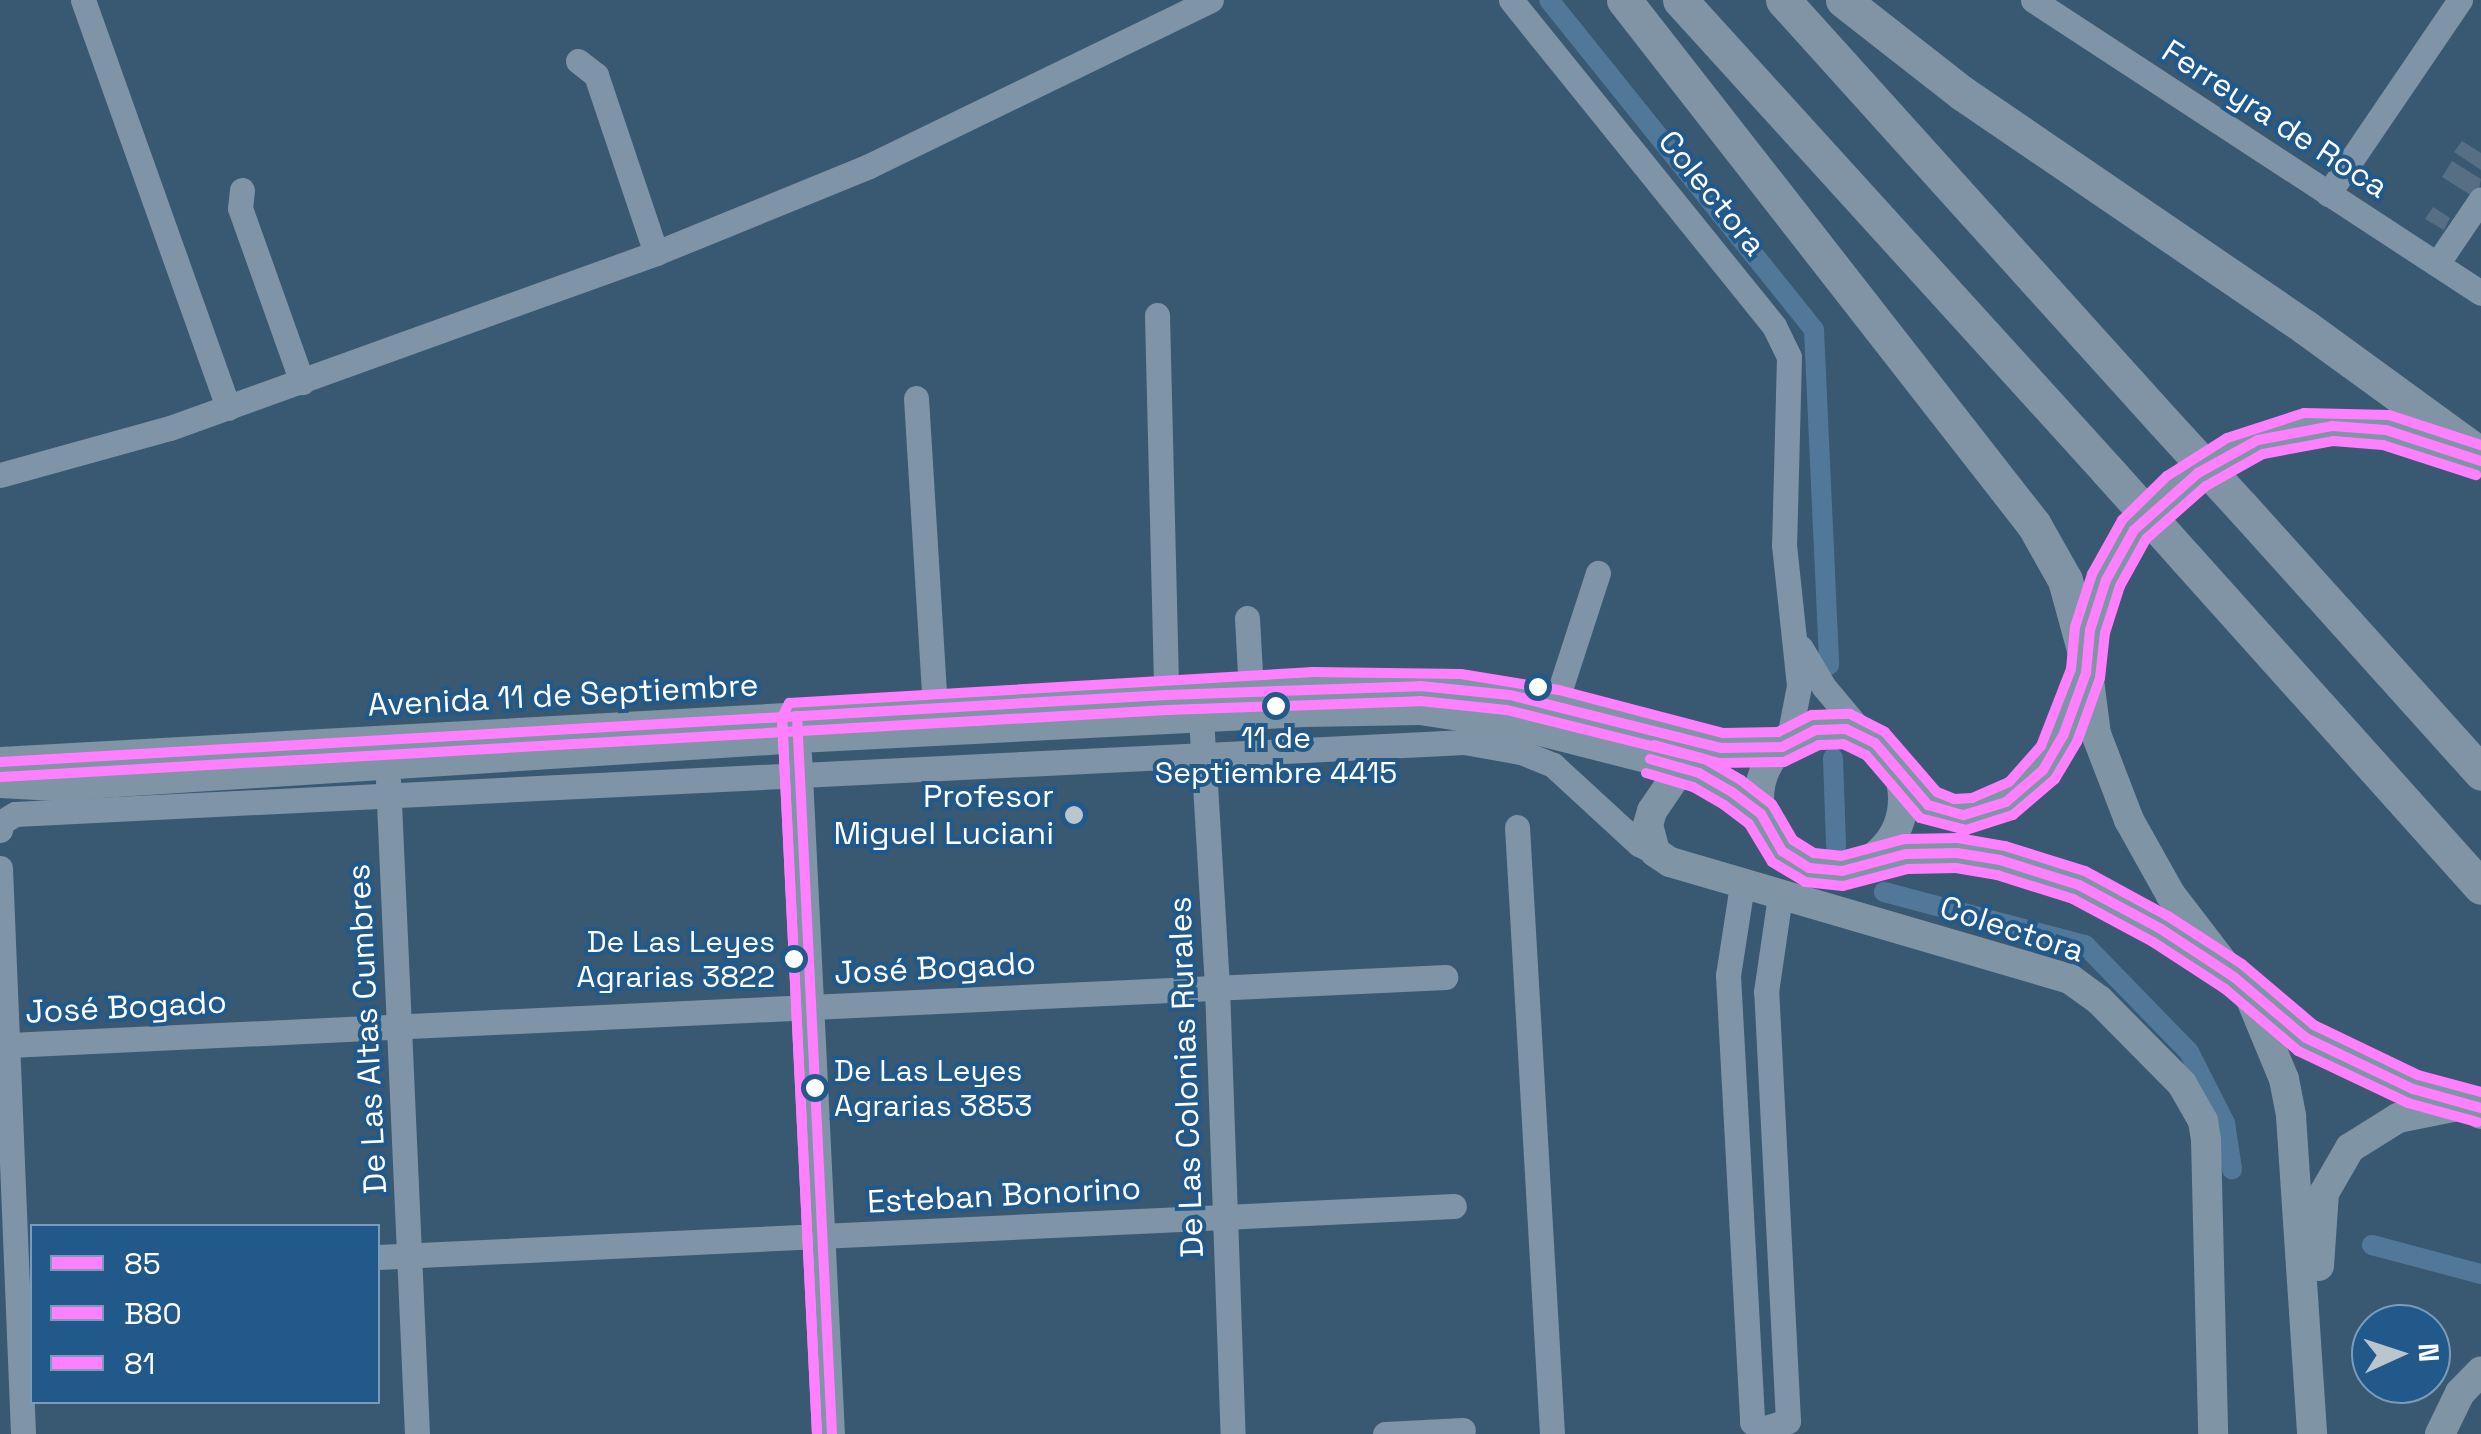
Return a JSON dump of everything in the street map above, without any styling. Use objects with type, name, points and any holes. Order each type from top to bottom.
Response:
[{"type":"highway","points":[[1624,0],[2034,525],[2065,580],[2086,665]]},
{"type":"highway","points":[[1680,0],[2481,887]]},
{"type":"highway","points":[[1783,0],[2481,772]]},
{"type":"highway","points":[[1843,0],[1962,93],[2305,327],[2481,458]]},
{"type":"main road","points":[[2475,1108],[2398,1083],[2322,1046],[2240,983],[2111,900],[2025,867],[1979,855],[1944,852],[1831,871],[1800,864],[1774,844],[1761,814],[1763,778],[1785,745],[1825,728],[1865,736],[1884,751],[1920,799],[1940,811],[1964,814],[2006,802],[2031,783],[2054,754],[2086,665],[2101,591],[2134,530],[2175,489],[2233,452],[2281,433],[2357,427],[2422,439],[2481,458]]},
{"type":"main road","points":[[2086,665],[2096,734],[2129,820],[2171,894],[2240,983],[2278,1062],[2291,1116],[2312,1434]]},
{"type":"main road","name":"Avenida 11 de Septiembre","points":[[0,783],[55,786],[387,766],[798,727],[935,708],[1251,690],[1420,686],[1555,704],[1721,748],[1785,745]]},
{"type":"main road","name":"Avenida 11 de Septiembre","points":[[798,727],[1420,710],[1470,715],[1682,767],[1716,782],[1761,814]]},
{"type":"main road","name":"Avenida 11 de Septiembre","points":[[0,762],[387,766]]},
{"type":"main road","points":[[1655,852],[1648,825],[1652,811],[1682,767]]},
{"type":"main road","points":[[1862,864],[1890,841],[1900,820],[1903,796],[1898,772]]},
{"type":"main road","name":"Colectora","points":[[1655,852],[1682,867],[2070,979],[2100,1000],[2182,1084],[2203,1121],[2206,1140],[2213,1434]]},
{"type":"main road","points":[[2327,1434],[2318,1255],[2324,1193],[2338,1163],[2365,1134],[2398,1118],[2475,1108]]},
{"type":"main road","points":[[2440,1434],[2460,1393],[2481,1371]]},
{"type":"street","points":[[84,0],[228,408]]},
{"type":"street","points":[[0,475],[228,408],[656,252],[869,166],[1211,0]]},
{"type":"street","name":"Colectora","points":[[1511,0],[1782,338],[1789,358],[1784,545],[1799,686],[1785,745]]},
{"type":"street","points":[[2328,194],[2460,0]]},
{"type":"street","name":"Ferreyra de Roca","points":[[2041,2],[2481,293]]},
{"type":"street","points":[[578,61],[596,75],[656,252]]},
{"type":"street","points":[[242,190],[240,208],[302,382]]},
{"type":"street","points":[[2437,264],[2481,199]]},
{"type":"street","points":[[1157,314],[1166,695]]},
{"type":"street","points":[[916,398],[935,708]]},
{"type":"street","points":[[1555,704],[1598,574]]},
{"type":"street","points":[[1246,618],[1251,690]]},
{"type":"street","name":"Colectora","points":[[1794,634],[1824,686],[1865,736]]},
{"type":"street","name":"De Las Colonias Rurales","points":[[1200,717],[1217,987],[1233,1434]]},
{"type":"street","points":[[798,727],[832,1434]]},
{"type":"street","points":[[1,826],[15,814],[387,766],[800,772],[1488,744],[1553,764],[1639,844],[1655,852]]},
{"type":"street","name":"De Las Altas Cumbres","points":[[387,766],[418,1434]]},
{"type":"street","points":[[1517,826],[1552,1434]]},
{"type":"street","points":[[0,868],[25,1273],[23,1434]]},
{"type":"street","points":[[1742,885],[1728,975],[1752,1422],[1762,1430],[1788,1421],[1766,992],[1780,896]]},
{"type":"street","name":"José Bogado","points":[[9,1045],[1445,977]]},
{"type":"street","name":"Esteban Bonorino","points":[[380,1257],[1454,1206]]},
{"type":"street","points":[[1385,1434],[1463,1430]]},
{"type":"building","points":[[2462,141],[2481,153],[2481,170],[2454,152]]},
{"type":"building","points":[[2452,161],[2481,179],[2477,199],[2442,177]]},
{"type":"building","points":[[2433,207],[2450,218],[2444,230],[2425,219]]},
{"type":"waterway","points":[[1549,0],[1814,330],[1829,665]]},
{"type":"waterway","points":[[1833,758],[1836,846]]},
{"type":"waterway","points":[[1884,892],[2085,945],[2189,1052],[2225,1123],[2232,1169]]},
{"type":"waterway","points":[[2372,1245],[2481,1274]]},
{"type":"transit line","name":"81","points":[[817,1434],[782,717],[789,703],[1313,672],[1461,674],[1559,690],[1723,733],[1778,732],[1812,715],[1850,714],[1885,732],[1937,792],[1954,799],[1972,798],[2009,782],[2041,746],[2071,669],[2075,627],[2092,574],[2122,520],[2167,476],[2227,438],[2304,413],[2389,415],[2481,445]]},
{"type":"transit line","name":"85","points":[[0,762],[1166,695],[1420,686],[1510,695],[1721,748],[1782,747],[1815,730],[1846,729],[1875,743],[1928,805],[1964,815],[2006,802],[2043,770],[2063,736],[2086,673],[2090,630],[2106,580],[2134,530],[2198,473],[2258,440],[2332,426],[2386,430],[2481,461]]},
{"type":"transit line","name":"B80","points":[[1,777],[1167,710],[1420,701],[1507,710],[1720,763],[1784,762],[1819,745],[1843,744],[1866,755],[1920,818],[1966,830],[2013,815],[2055,779],[2077,742],[2100,678],[2105,633],[2120,586],[2146,539],[2206,486],[2263,454],[2333,441],[2383,445],[2476,475]]},
{"type":"transit line","name":"85","points":[[797,716],[832,1434]]},
{"type":"transit line","name":"B80","points":[[782,717],[817,1434]]},
{"type":"transit line","name":"81","points":[[1654,745],[1705,759],[1741,780],[1772,804],[1793,840],[1814,853],[1841,856],[1904,839],[1958,838],[2005,846],[2085,871],[2168,916],[2242,964],[2314,1025],[2418,1075],[2481,1092]]},
{"type":"transit line","name":"85","points":[[1650,759],[1699,773],[1732,792],[1761,814],[1782,851],[1809,868],[1842,871],[1906,854],[1957,853],[2000,860],[2079,885],[2161,929],[2234,977],[2306,1038],[2413,1089],[2481,1108]]},
{"type":"transit line","name":"B80","points":[[1646,773],[1693,787],[1724,805],[1749,824],[1772,862],[1805,882],[1843,886],[1908,869],[1956,868],[1997,875],[2073,899],[2153,942],[2225,989],[2298,1051],[2408,1103],[2477,1122]]},
{"type":"place","name":"11 de Septiembre 4415","points":[[1276,706]]},
{"type":"place","name":"Profesor Miguel Luciani","points":[[1074,815]]},
{"type":"place","name":"De Las Leyes Agrarias 3822","points":[[794,959]]},
{"type":"place","name":"De Las Leyes Agrarias 3853","points":[[815,1088]]}]
